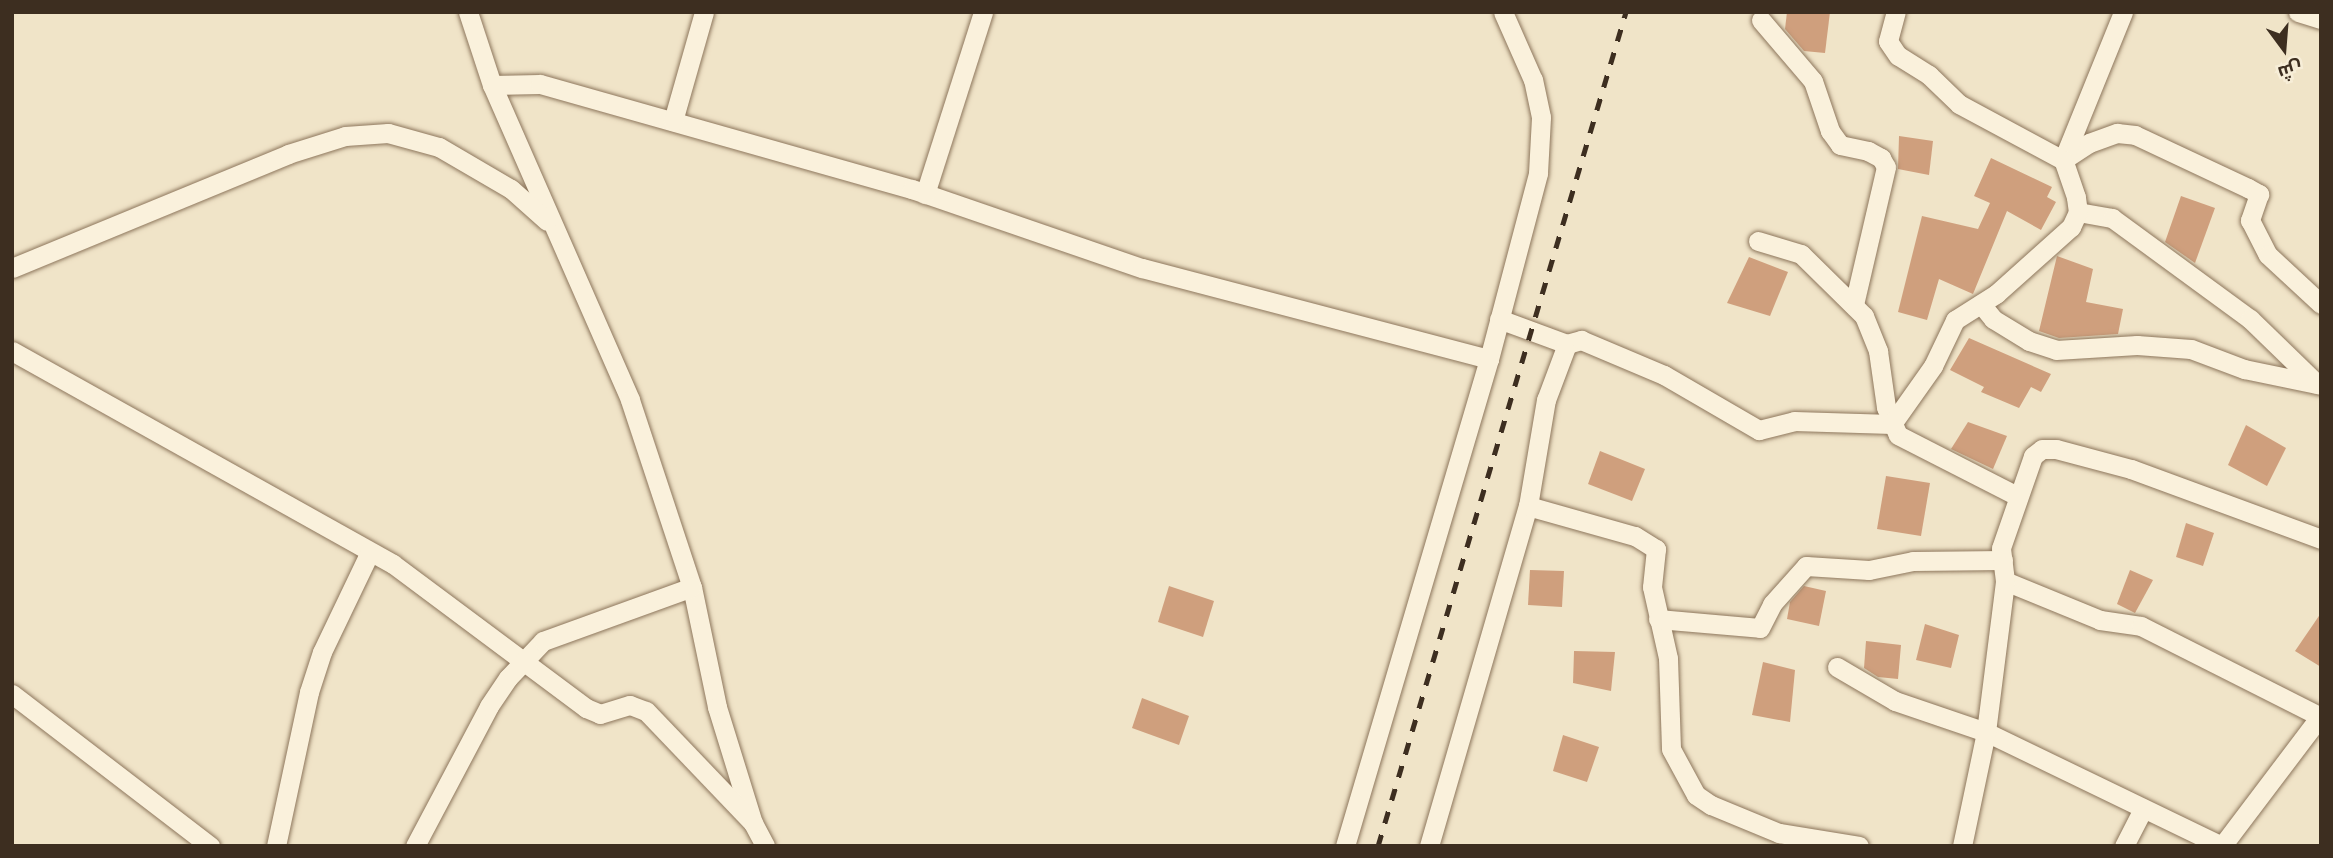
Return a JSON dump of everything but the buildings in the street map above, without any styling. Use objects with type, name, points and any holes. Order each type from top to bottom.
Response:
[{"type":"street","points":[[468,12],[492,85],[630,400],[692,587],[718,707],[753,823],[765,846]]},
{"type":"street","points":[[673,121],[704,12]]},
{"type":"street","points":[[925,194],[983,12]]},
{"type":"street","points":[[1345,846],[1489,359],[1538,173],[1541,117],[1533,80],[1503,12]]},
{"type":"street","points":[[1896,12],[1888,41],[1898,56],[1929,75],[1959,104],[2063,160]]},
{"type":"street","points":[[1892,425],[1933,366],[1955,320],[1981,304],[2050,248],[2071,227],[2077,212],[2063,160],[2123,12]]},
{"type":"street","points":[[2298,12],[2321,19]]},
{"type":"street","points":[[1761,20],[1813,81],[1830,131],[1840,145],[1868,151],[1881,158],[1886,167],[1854,305]]},
{"type":"street","points":[[492,85],[540,84],[925,194],[1142,268],[1489,359]]},
{"type":"street","points":[[12,268],[288,154],[345,136],[387,133],[439,146],[511,189],[551,223]]},
{"type":"street","points":[[2063,160],[2089,143],[2117,133],[2135,135],[2249,188],[2259,194],[2250,220],[2268,255],[2321,304]]},
{"type":"street","points":[[2077,212],[2112,218],[2250,319],[2319,384]]},
{"type":"street","points":[[1758,241],[1801,254],[1854,305],[1878,351],[1892,425],[1910,445],[2017,496]]},
{"type":"street","points":[[1981,304],[1993,319],[2029,341],[2056,350],[2137,345],[2191,349],[2244,369],[2319,384]]},
{"type":"street","points":[[1499,318],[1567,344],[1581,340],[1664,375],[1759,430],[1794,421],[1892,425]]},
{"type":"street","points":[[1429,846],[1528,506],[1546,400],[1567,344]]},
{"type":"street","points":[[12,351],[370,552],[600,714],[630,705],[646,711],[753,823]]},
{"type":"street","points":[[1962,846],[1986,732],[2005,581],[2001,548],[2033,456],[2042,449],[2056,449],[2131,468],[2321,539]]},
{"type":"street","points":[[1528,506],[1651,543],[1657,557],[1652,587],[1668,658],[1671,749],[1696,794],[1711,806],[1779,833],[1859,846]]},
{"type":"street","points":[[276,846],[299,728],[316,672],[370,552]]},
{"type":"street","points":[[1658,619],[1760,628],[1772,604],[1806,566],[1868,570],[1913,561],[2003,560]]},
{"type":"street","points":[[1837,667],[1916,711],[1986,732],[2222,846],[2320,716],[2141,626],[2100,620],[2005,581]]},
{"type":"street","points":[[415,846],[489,706],[543,641],[561,632],[692,587]]},
{"type":"street","points":[[12,694],[210,846]]},
{"type":"street","points":[[2124,846],[2143,809]]},
{"type":"railway","points":[[1378,846],[1626,12]]}]
